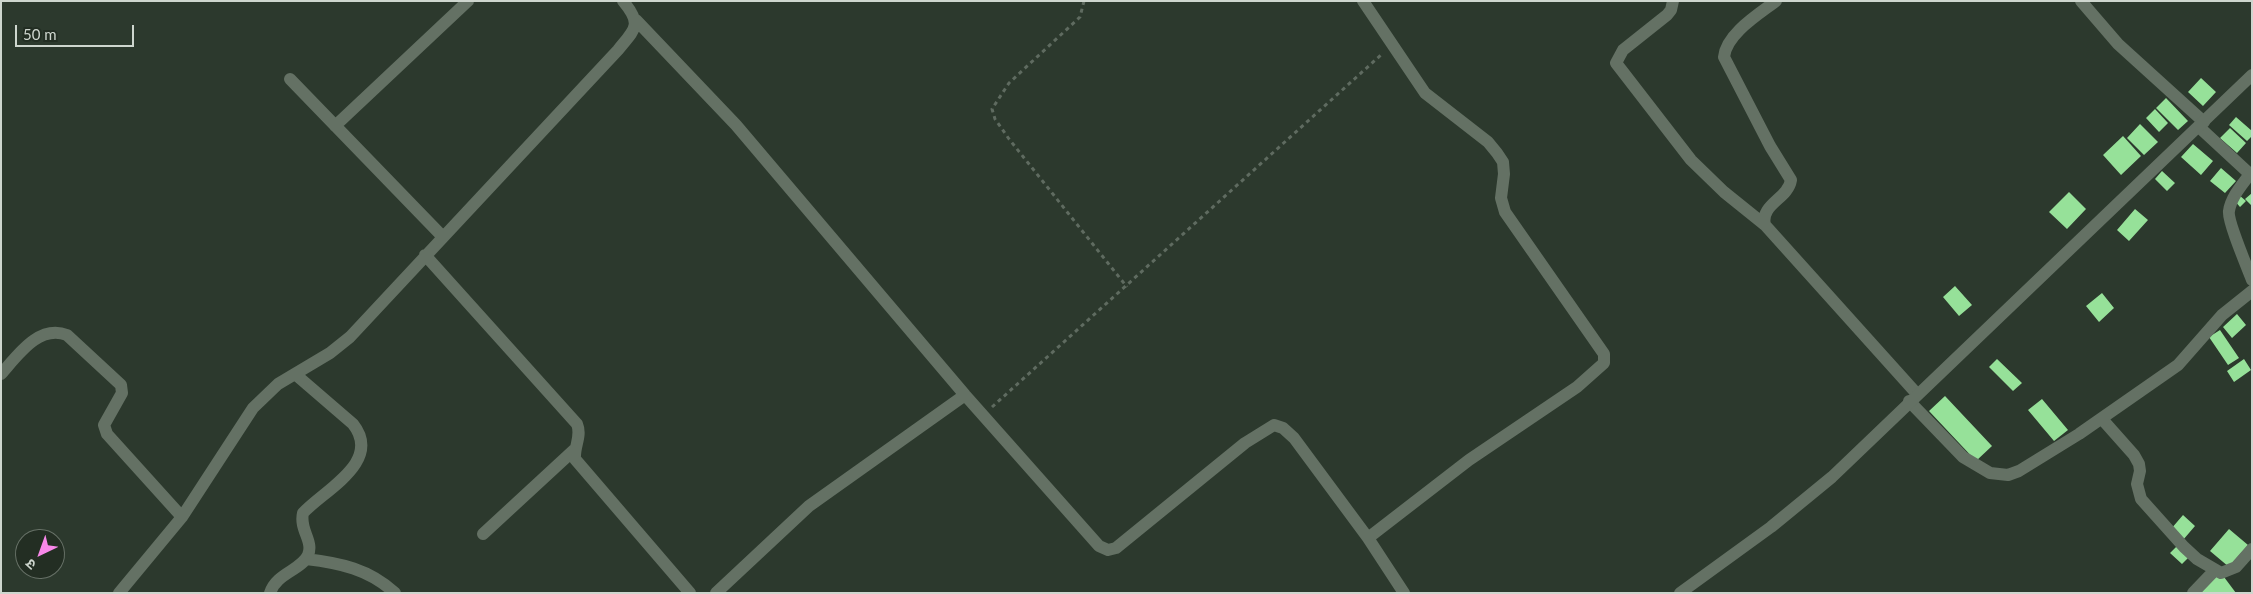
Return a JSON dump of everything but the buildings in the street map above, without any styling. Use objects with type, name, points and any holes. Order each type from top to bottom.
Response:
[{"type":"street","points":[[335,126],[468,1]]},
{"type":"street","points":[[623,1],[636,20],[736,125],[965,395],[1099,546],[1108,550],[1116,548],[1246,443],[1274,425],[1283,428],[1294,438],[1368,538],[1404,593]]},
{"type":"street","points":[[1363,1],[1425,93],[1488,142],[1497,153],[1503,162],[1504,174],[1501,198],[1505,212],[1604,354],[1604,363],[1576,386],[1469,460],[1368,538]]},
{"type":"street","points":[[1673,1],[1671,10],[1667,15],[1623,50],[1616,63],[1696,165],[1724,192],[1765,226],[1963,456],[1976,466],[1999,475],[2019,471],[2102,419],[2178,365],[2222,314],[2252,292]]},
{"type":"street","points":[[1765,226],[1763,218],[1766,211],[1790,188],[1791,180],[1766,138],[1724,57],[1724,50],[1730,40],[1776,1]]},
{"type":"street","points":[[2080,1],[2118,44],[2251,175],[2234,197],[2228,219],[2244,255],[2252,280]]},
{"type":"street","points":[[120,593],[182,517],[253,408],[278,384],[340,346],[613,56],[636,27],[636,20]]},
{"type":"street","points":[[1680,593],[1805,500],[1832,477],[2252,75]]},
{"type":"street","points":[[290,79],[443,237]]},
{"type":"street","points":[[425,255],[578,424],[580,432],[574,450],[575,459],[582,471],[690,593]]},
{"type":"street","points":[[1,374],[39,337],[48,332],[58,331],[67,335],[121,385],[122,393],[104,425],[107,434],[182,517]]},
{"type":"street","points":[[270,593],[274,584],[306,559],[309,552],[309,544],[302,529],[303,513],[349,473],[360,453],[362,442],[360,434],[353,424],[295,374]]},
{"type":"street","points":[[716,593],[808,506],[965,395]]},
{"type":"street","points":[[2102,419],[2134,455],[2139,464],[2140,471],[2137,484],[2142,499],[2184,547],[2221,573],[2236,567],[2252,549]]},
{"type":"street","points":[[483,534],[574,450]]},
{"type":"street","points":[[306,559],[349,566],[371,575],[395,593]]},
{"type":"street","points":[[2193,593],[2215,570]]},
{"type":"path","points":[[1084,1],[1080,17],[1009,83],[998,96],[992,109],[995,119],[1009,139],[1127,287]]},
{"type":"path","points":[[984,415],[1392,45]]}]
